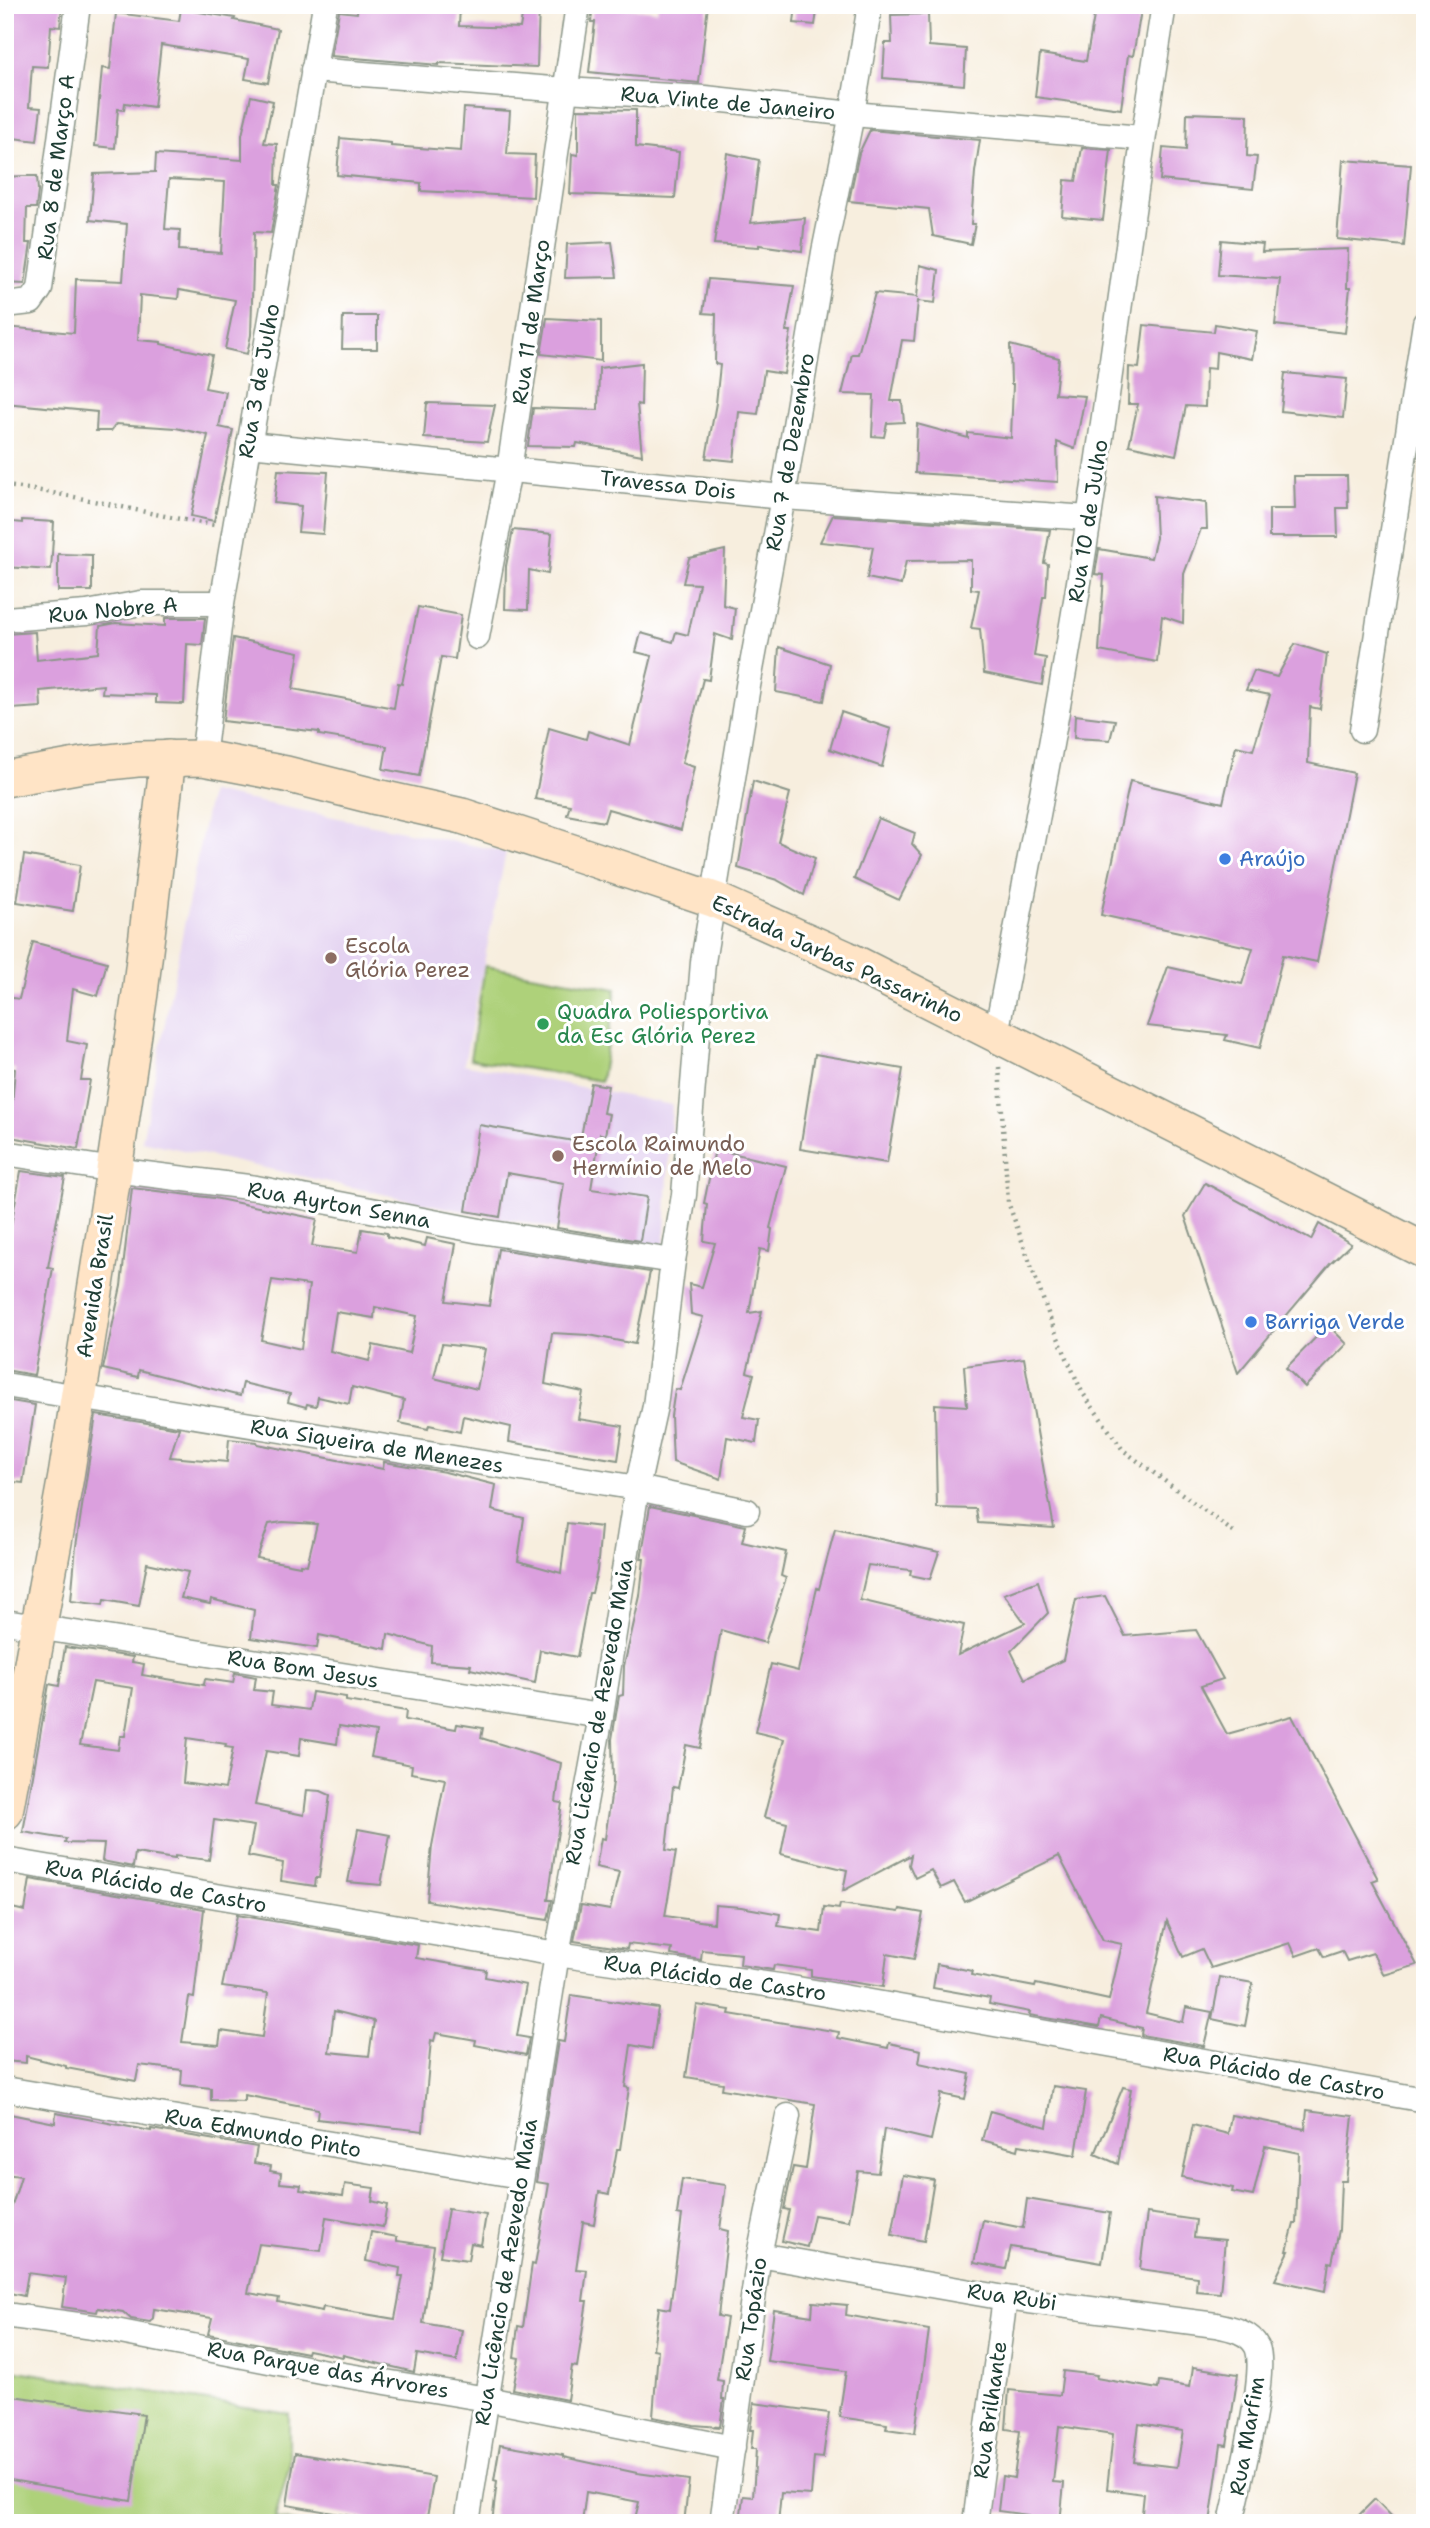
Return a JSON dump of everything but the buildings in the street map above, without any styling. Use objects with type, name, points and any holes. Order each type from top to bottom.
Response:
[{"type":"street","name":"Rua 8 de Março A","points":[[7,305],[31,302],[40,289],[78,5]]},
{"type":"street","name":"Rua 3 de Julho","points":[[203,758],[234,528],[325,5]]},
{"type":"street","name":"Rua 11 de Março","points":[[477,637],[509,470],[578,5]]},
{"type":"street","name":"Rua 7 de Dezembro","points":[[715,900],[748,686],[870,5]]},
{"type":"street","name":"Rua 10 de Julho","points":[[996,1034],[1052,745],[1089,518],[1142,138],[1164,5]]},
{"type":"street","name":"Rua Vinte de Janeiro","points":[[313,70],[705,98],[852,114],[1142,138]]},
{"type":"street","points":[[1362,730],[1425,323]]},
{"type":"street","name":"Travessa Dois","points":[[248,444],[783,497],[1089,518]]},
{"type":"street","name":"Rua Nobre A","points":[[5,619],[87,613],[141,603],[222,603]]},
{"type":"street","name":"Avenida Brasil","points":[[5,1812],[21,1625],[66,1476],[140,993],[168,758]]},
{"type":"street","name":"Estrada Jarbas Passarinho","points":[[5,779],[82,765],[203,758],[286,774],[462,816],[715,900],[845,958],[1425,1251]]},
{"type":"street","name":"Rua Licêncio de Azevedo Maia","points":[[467,2523],[557,1954],[601,1716],[637,1488],[655,1406],[684,1195],[704,962],[715,900]]},
{"type":"street","name":"Rua Ayrton Senna","points":[[5,1153],[256,1188],[480,1231],[673,1261]]},
{"type":"street","name":"Rua Siqueira de Menezes","points":[[5,1385],[637,1488],[747,1511]]},
{"type":"street","name":"Rua Bom Jesus","points":[[21,1625],[601,1716]]},
{"type":"street","name":"Rua Plácido de Castro","points":[[5,1860],[557,1954],[786,1987],[1425,2100]]},
{"type":"street","name":"Rua Edmundo Pinto","points":[[5,2089],[520,2176]]},
{"type":"street","name":"Rua Topázio","points":[[722,2523],[760,2255],[788,2116]]},
{"type":"street","name":"Rua Rubi","points":[[760,2255],[1005,2298],[1225,2326],[1243,2333],[1258,2349]]},
{"type":"street","name":"Rua Brilhante","points":[[975,2523],[1005,2298]]},
{"type":"street","name":"Rua Parque das Árvores","points":[[5,2315],[100,2328],[326,2372],[487,2399],[733,2448]]},
{"type":"street","name":"Rua Marfim","points":[[1231,2523],[1258,2393],[1258,2349]]},
{"type":"path","points":[[5,486],[36,490],[160,517],[234,528]]},
{"type":"path","points":[[996,1034],[1008,1202],[1052,1324],[1082,1392],[1123,1450],[1236,1534]]},
{"type":"shaded area","name":"Escola Glória Perez","points":[[210,792],[506,852],[464,1064],[672,1105],[664,1249],[437,1206],[142,1141]]},
{"type":"green space","name":"Quadra Poliesportiva da Esc Glória Perez","points":[[485,966],[616,989],[601,1081],[470,1059]]},
{"type":"green space","points":[[5,2369],[289,2414],[289,2467],[275,2518],[298,2523],[5,2523]]},
{"type":"place","name":"Araújo","points":[[1225,859]]},
{"type":"place","name":"Escola Glória Perez","points":[[331,958]]},
{"type":"place","name":"Quadra Poliesportiva da Esc Glória Perez","points":[[543,1024]]},
{"type":"place","name":"Escola Raimundo Hermínio de Melo","points":[[558,1156]]},
{"type":"place","name":"Barriga Verde","points":[[1251,1322]]}]
